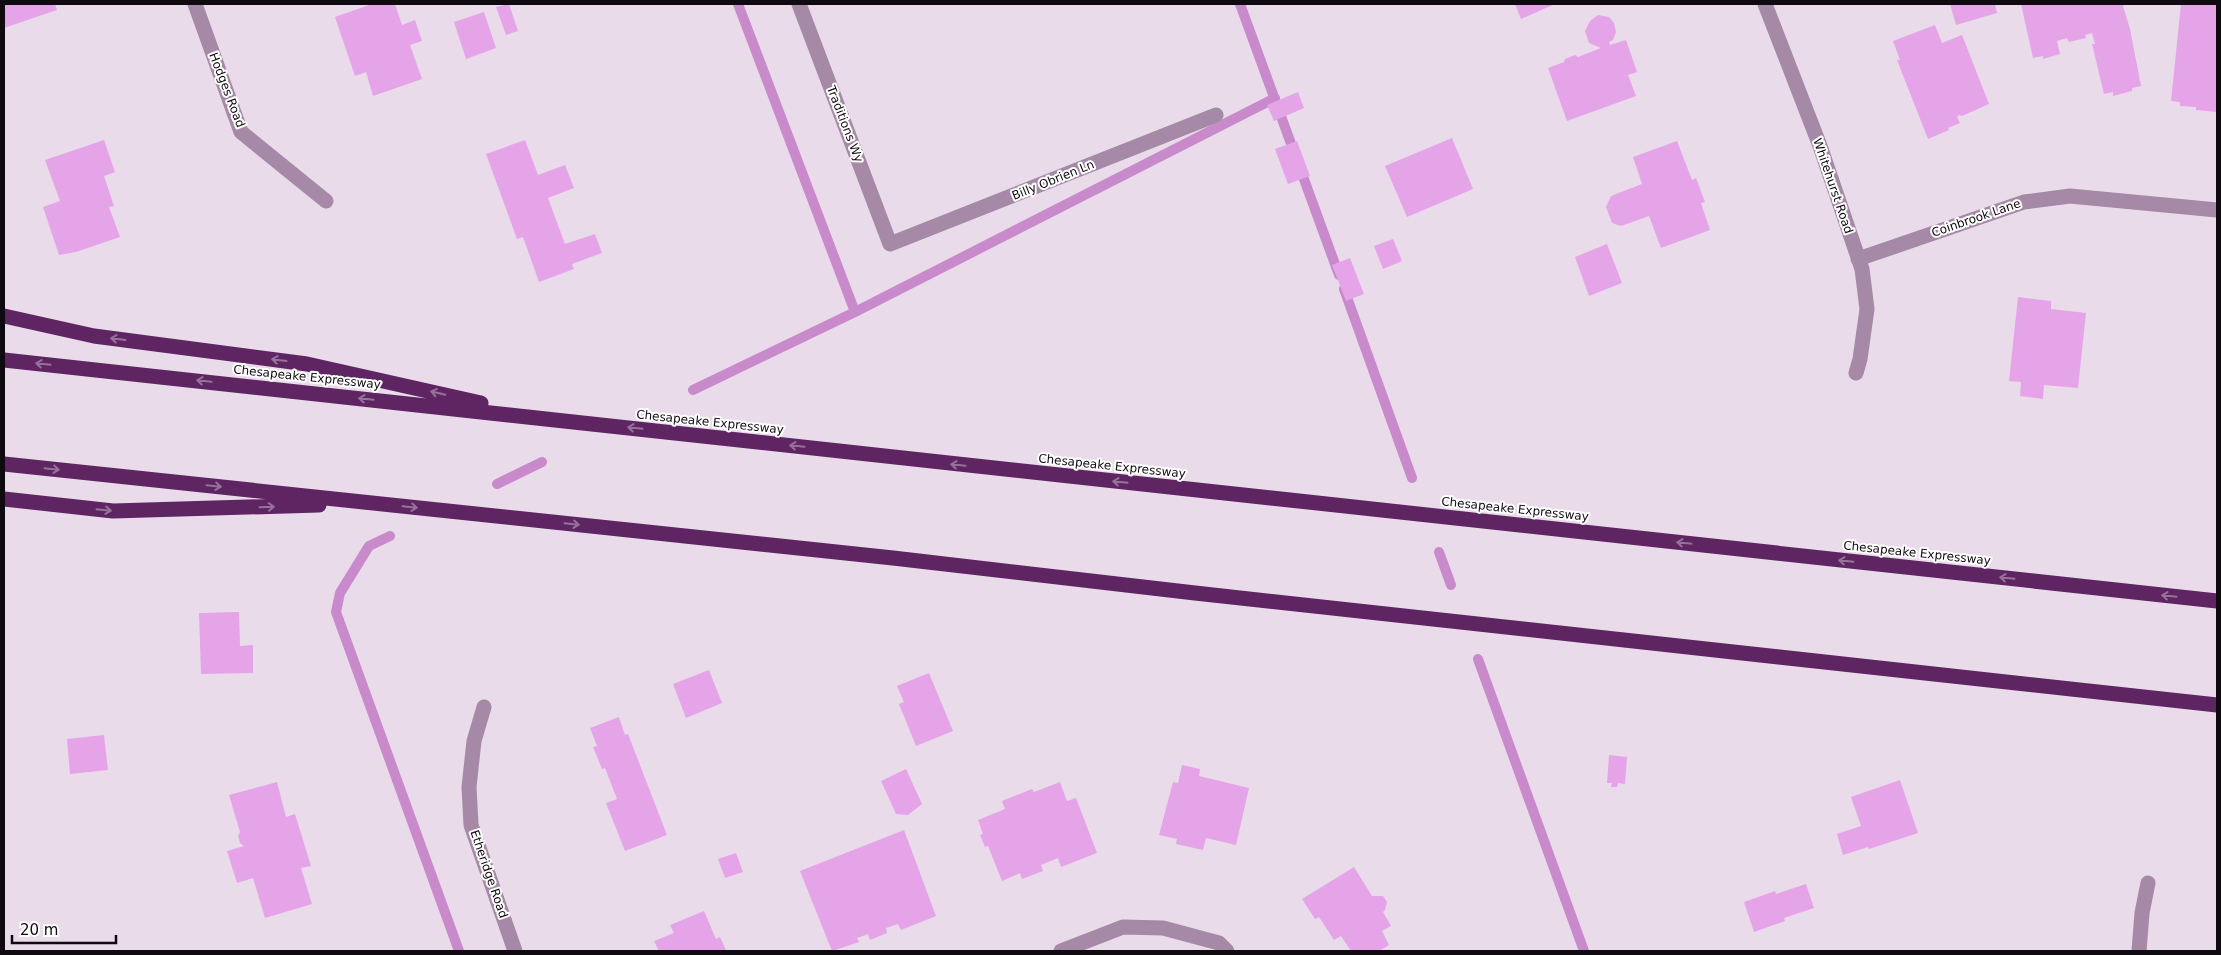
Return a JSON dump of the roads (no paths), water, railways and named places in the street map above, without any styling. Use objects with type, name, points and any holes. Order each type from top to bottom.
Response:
[{"type":"highway","points":[[4,316],[94,336],[307,364],[554,419]]},
{"type":"highway","name":"Chesapeake Expressway","points":[[4,360],[2217,601]]},
{"type":"highway","points":[[4,464],[883,557],[2217,705]]},
{"type":"highway","points":[[4,499],[113,511],[376,503]]},
{"type":"street","name":"Hodges Road","points":[[195,4],[242,132],[326,201]]},
{"type":"street","name":"Traditions Wy","points":[[799,4],[890,244]]},
{"type":"street","name":"Whitehurst Road","points":[[1766,4],[1820,146],[1862,269],[1867,309],[1860,359],[1856,373]]},
{"type":"street","name":"Billy Obrien Ln","points":[[890,244],[1216,116]]},
{"type":"street","name":"Coinbrook Lane","points":[[1858,259],[2024,202],[2070,196],[2217,210]]},
{"type":"street","name":"Etheridge Road","points":[[484,707],[474,741],[469,787],[471,825],[516,951]]},
{"type":"street","points":[[2139,951],[2142,913],[2148,883]]},
{"type":"street","points":[[1061,951],[1123,927],[1163,928],[1219,943],[1227,951]]},
{"type":"waterway","points":[[738,4],[855,312]]},
{"type":"waterway","points":[[1240,4],[1339,275]]},
{"type":"waterway","points":[[693,390],[855,312],[1275,98]]},
{"type":"waterway","points":[[1344,289],[1412,478]]},
{"type":"waterway","points":[[497,484],[542,462]]},
{"type":"waterway","points":[[390,536],[369,546],[340,593],[336,612],[459,951]]},
{"type":"waterway","points":[[1439,552],[1451,585]]},
{"type":"waterway","points":[[1478,659],[1584,951]]}]
